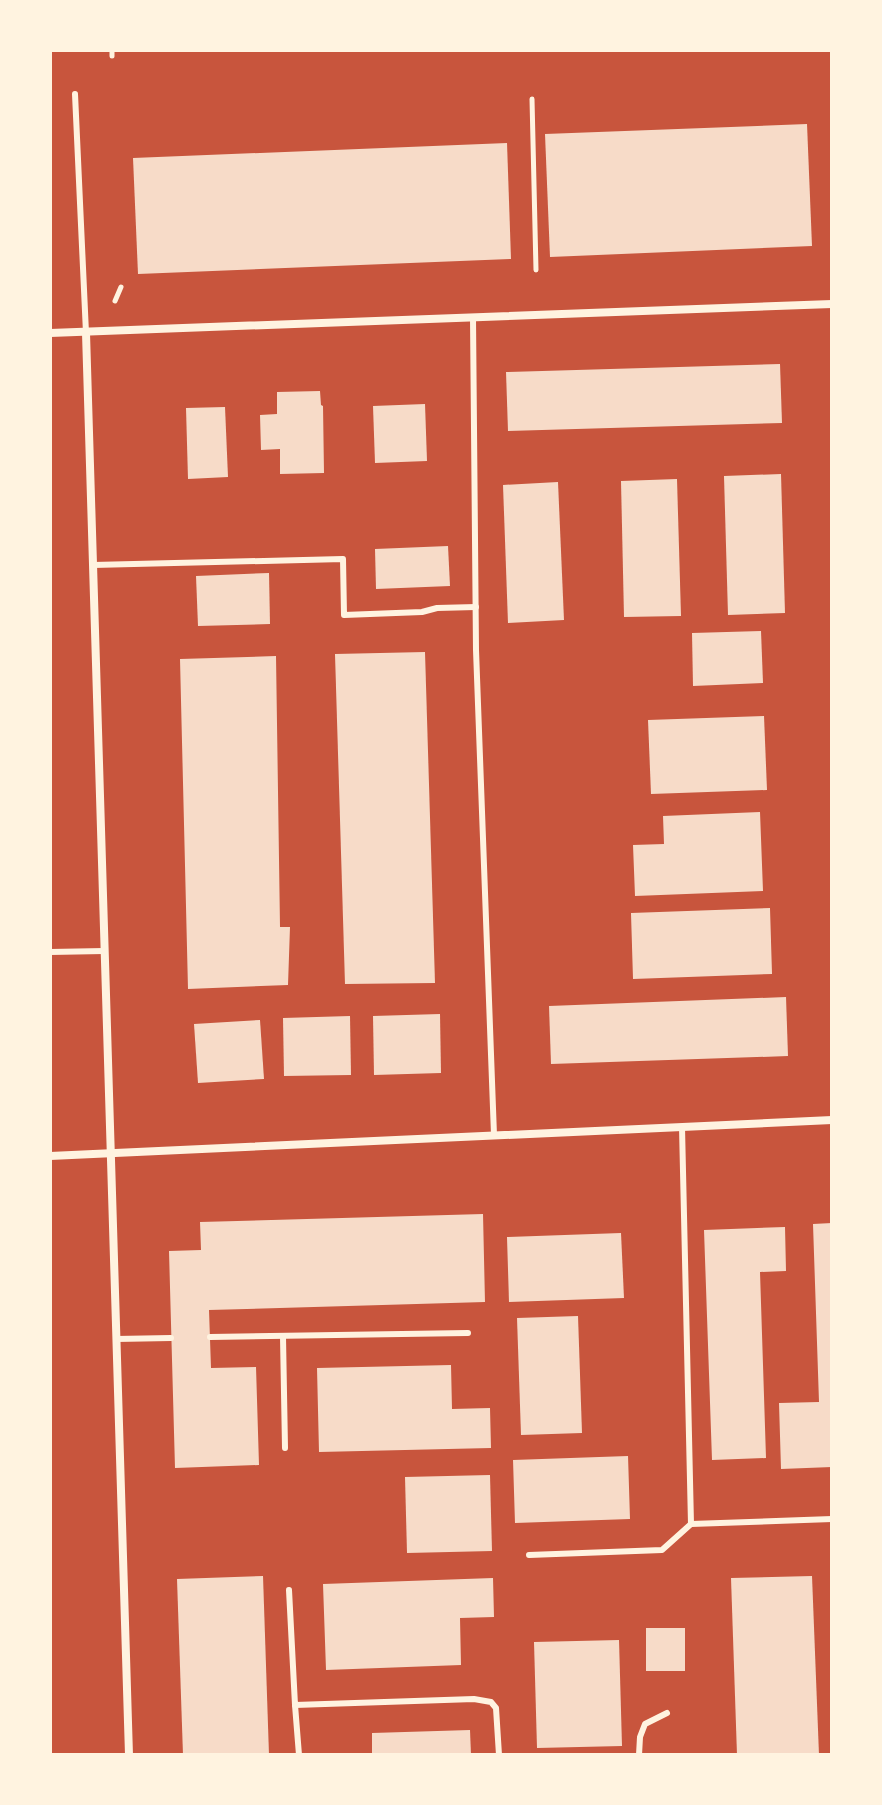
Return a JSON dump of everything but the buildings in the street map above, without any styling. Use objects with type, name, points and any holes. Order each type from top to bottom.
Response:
[{"type":"street","points":[[50,333],[832,304]]},
{"type":"street","points":[[86,333],[129,1755]]},
{"type":"street","points":[[50,1156],[832,1120]]},
{"type":"lane","points":[[75,94],[86,333]]},
{"type":"lane","points":[[473,318],[476,607],[494,1135]]},
{"type":"lane","points":[[93,565],[343,559],[344,615],[476,607]]},
{"type":"lane","points":[[50,952],[104,951]]},
{"type":"lane","points":[[682,1127],[691,1524]]},
{"type":"lane","points":[[210,1337],[468,1333]]},
{"type":"lane","points":[[283,1337],[285,1448]]},
{"type":"lane","points":[[116,1339],[171,1338]]},
{"type":"lane","points":[[529,1555],[662,1550],[691,1524],[832,1519]]},
{"type":"lane","points":[[289,1590],[299,1755]]},
{"type":"lane","points":[[295,1705],[474,1699],[491,1702],[496,1708],[499,1755]]},
{"type":"lane","points":[[639,1755],[640,1737],[645,1724],[667,1713]]},
{"type":"path","points":[[532,99],[536,270]]},
{"type":"path","points":[[115,301],[121,287]]}]
